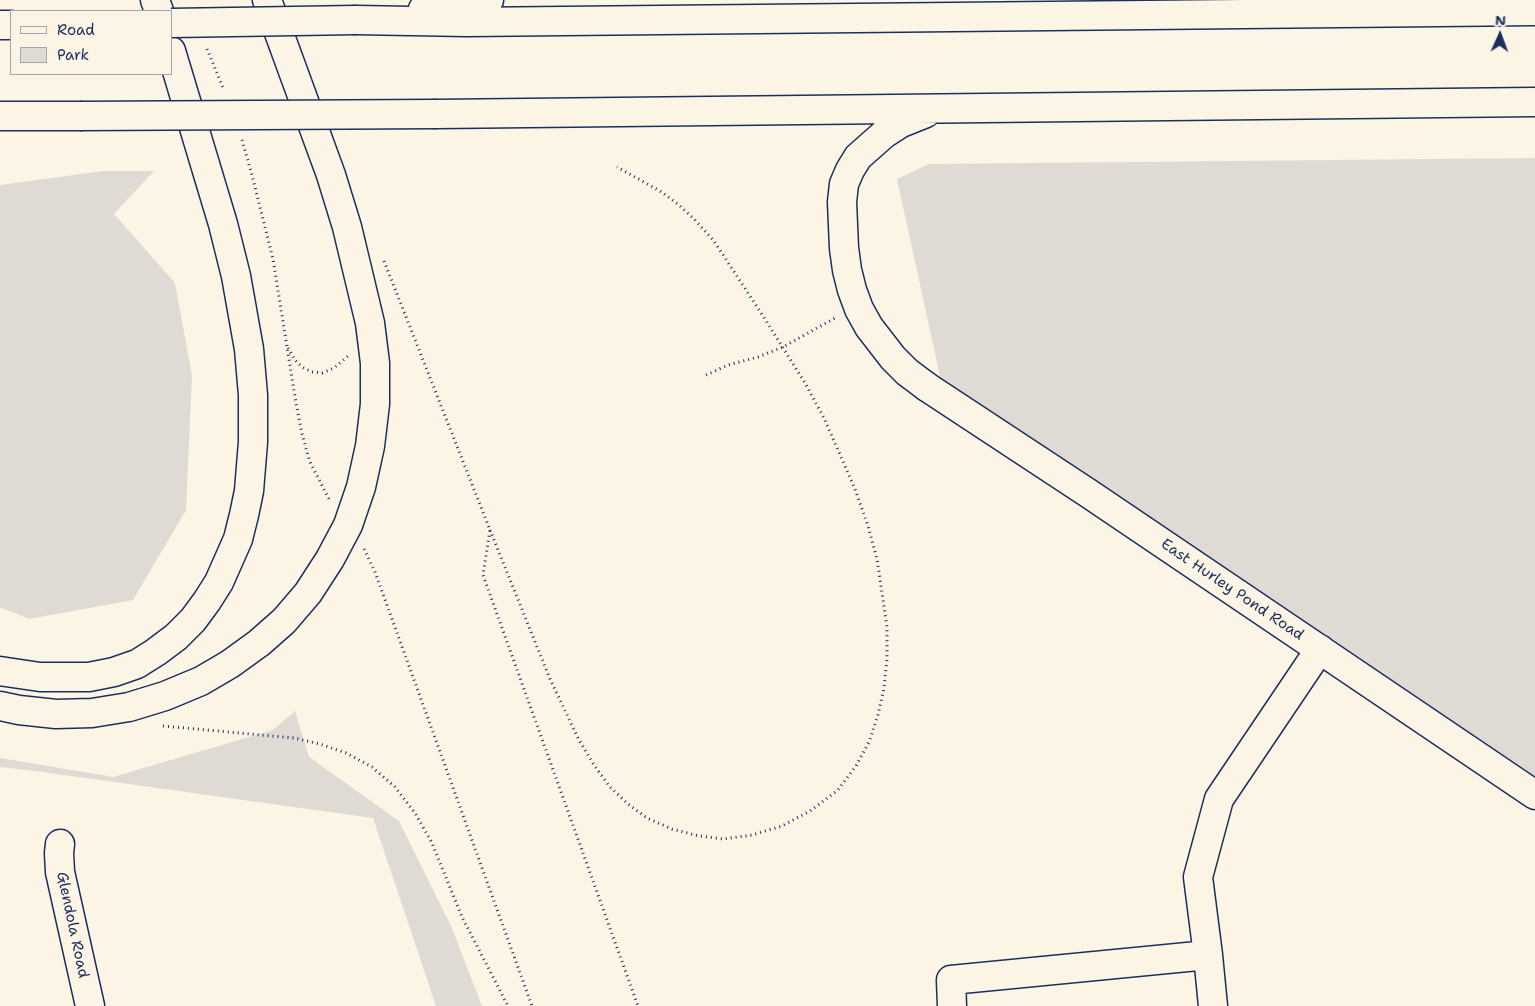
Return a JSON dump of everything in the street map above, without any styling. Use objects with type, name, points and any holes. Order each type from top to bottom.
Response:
[{"type":"main road","points":[[0,706],[56,714],[92,713],[129,707],[165,696],[201,681],[230,664],[259,643],[284,620],[308,593],[330,559],[348,525],[361,487],[370,446],[375,404],[374,363],[370,323],[347,227],[331,175],[267,0]]},
{"type":"main road","points":[[367,20],[433,6],[489,0]]},
{"type":"main road","points":[[1180,0],[1251,7]]},
{"type":"main road","points":[[172,23],[367,20],[467,22],[1251,7],[1535,11]]},
{"type":"main road","points":[[0,671],[40,677],[89,677],[114,672],[137,664],[176,637],[192,620],[219,582],[238,539],[249,491],[253,442],[253,395],[249,349],[226,233],[172,54]]},
{"type":"main road","points":[[0,116],[436,114],[1535,102]]},
{"type":"main road","name":"East Hurley Pond Road","points":[[938,109],[901,123],[884,134],[858,157],[844,184],[842,202],[844,248],[852,290],[869,327],[893,358],[927,388],[1088,493],[1535,795]]},
{"type":"main road","points":[[0,134],[77,116]]},
{"type":"main road","points":[[1213,1006],[1198,877],[1219,799],[1320,649]]},
{"type":"main road","name":"Glendola Road","points":[[60,844],[60,872],[90,1006]]},
{"type":"main road","points":[[952,1006],[951,980],[1208,955]]},
{"type":"path","points":[[381,254],[550,679],[579,740],[610,787],[647,818],[672,829],[699,836],[724,838],[752,835],[782,826],[810,811],[838,790],[856,766],[869,742],[884,688],[887,659],[887,627],[877,559],[855,489],[824,418],[783,347],[731,265],[714,241],[695,220],[660,191],[617,167]]},
{"type":"path","points":[[706,375],[728,365],[758,357],[783,347],[817,327],[859,308]]},
{"type":"path","points":[[286,340],[289,350],[302,367],[312,372],[322,373],[334,368],[353,350],[370,323]]},
{"type":"path","points":[[490,530],[483,575],[638,1006]]},
{"type":"path","points":[[163,726],[294,738],[346,753],[372,767],[395,787],[415,813],[432,843],[462,917],[508,1006]]},
{"type":"green space","points":[[1535,158],[1535,802],[946,404],[897,179],[929,164]]},
{"type":"green space","points":[[103,171],[154,171],[114,214],[175,283],[192,376],[186,510],[133,600],[29,619],[0,607],[0,185]]},
{"type":"green space","points":[[295,711],[309,757],[399,821],[451,926],[482,1006],[436,1006],[373,818],[0,767],[0,758],[113,777],[273,730]]}]
